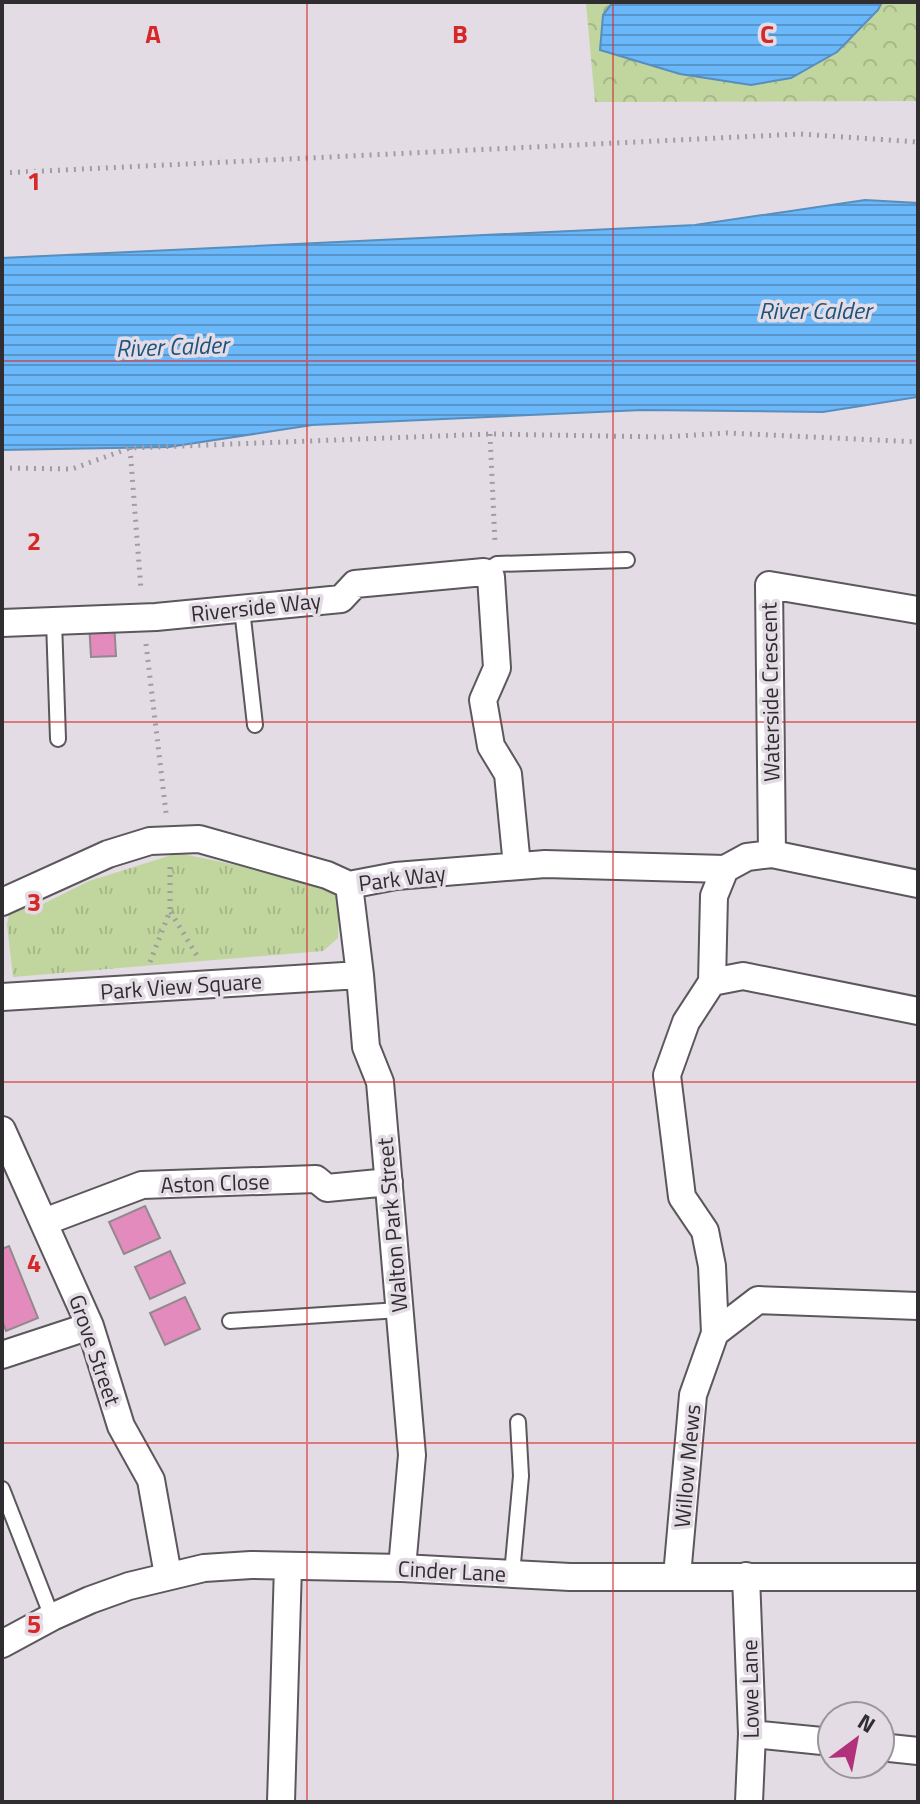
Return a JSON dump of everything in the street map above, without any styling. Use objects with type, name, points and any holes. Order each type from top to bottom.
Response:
[{"type":"street","name":"Riverside Way","points":[[2,623],[156,617],[341,599],[355,584],[490,568]]},
{"type":"street","points":[[490,568],[497,668],[483,700],[491,746],[508,774],[517,866]]},
{"type":"street","name":"Waterside Crescent","points":[[772,854],[769,585],[918,610]]},
{"type":"street","name":"Park Way","points":[[2,902],[108,854],[150,841],[199,839],[312,871],[349,885],[396,876],[545,864],[725,869],[747,857],[772,854],[918,884]]},
{"type":"street","points":[[715,1333],[708,1242],[705,1231],[682,1197],[667,1075],[686,1022],[712,982],[714,896],[725,869]]},
{"type":"street","name":"Walton Park Street","points":[[349,885],[366,1047],[380,1082],[412,1455],[402,1568]]},
{"type":"street","name":"Park View Square","points":[[2,997],[360,975]]},
{"type":"street","points":[[712,982],[743,976],[918,1011]]},
{"type":"street","name":"Grove Street","points":[[2,1130],[90,1326],[121,1426],[151,1480],[168,1575]]},
{"type":"street","name":"Aston Close","points":[[44,1222],[142,1185],[316,1179],[327,1188],[389,1182]]},
{"type":"street","points":[[715,1333],[758,1300],[918,1306]]},
{"type":"street","points":[[2,1355],[90,1326]]},
{"type":"street","name":"Willow Mews","points":[[677,1576],[693,1395],[715,1333]]},
{"type":"street","name":"Cinder Lane","points":[[2,1644],[52,1617],[116,1591],[204,1568],[251,1565],[402,1568],[570,1577],[918,1577]]},
{"type":"street","points":[[281,1802],[288,1566]]},
{"type":"street","name":"Lowe Lane","points":[[746,1576],[752,1734],[749,1802]]},
{"type":"street","points":[[752,1734],[816,1740]]},
{"type":"street","points":[[896,1749],[918,1751]]},
{"type":"lane","points":[[490,568],[627,560]]},
{"type":"lane","points":[[242,609],[255,725]]},
{"type":"lane","points":[[54,621],[58,739]]},
{"type":"lane","points":[[230,1321],[399,1310]]},
{"type":"lane","points":[[512,1574],[521,1476],[518,1422]]},
{"type":"lane","points":[[2,1489],[52,1617]]},
{"type":"path","points":[[2,173],[800,134],[918,142]]},
{"type":"path","points":[[2,468],[72,469],[130,448],[490,434],[663,437],[727,433],[918,442]]},
{"type":"path","points":[[490,434],[490,568]]},
{"type":"path","points":[[139,988],[170,911],[169,840]]},
{"type":"path","points":[[170,911],[202,963],[205,984]]},
{"type":"green space","points":[[613,2],[603,15],[878,10],[882,2],[918,2],[918,101],[595,102],[586,3]]},
{"type":"green space","points":[[178,853],[279,876],[339,895],[338,938],[323,951],[13,977],[7,925],[9,915],[43,904],[89,881]]},
{"type":"water","points":[[613,2],[882,2],[837,52],[791,78],[751,85],[680,74],[600,50],[603,15]]},
{"type":"water","name":"River Calder","points":[[865,200],[918,203],[918,397],[823,412],[642,410],[312,425],[169,447],[2,450],[2,258],[695,225]]},
{"type":"building","points":[[114,621],[116,656],[91,657],[89,623]]},
{"type":"building","points":[[145,1206],[160,1238],[124,1254],[109,1222]]},
{"type":"building","points":[[9,1246],[38,1318],[6,1331],[2,1320],[2,1249]]},
{"type":"building","points":[[170,1251],[185,1283],[150,1299],[135,1267]]},
{"type":"building","points":[[185,1297],[200,1329],[165,1345],[150,1313]]}]
